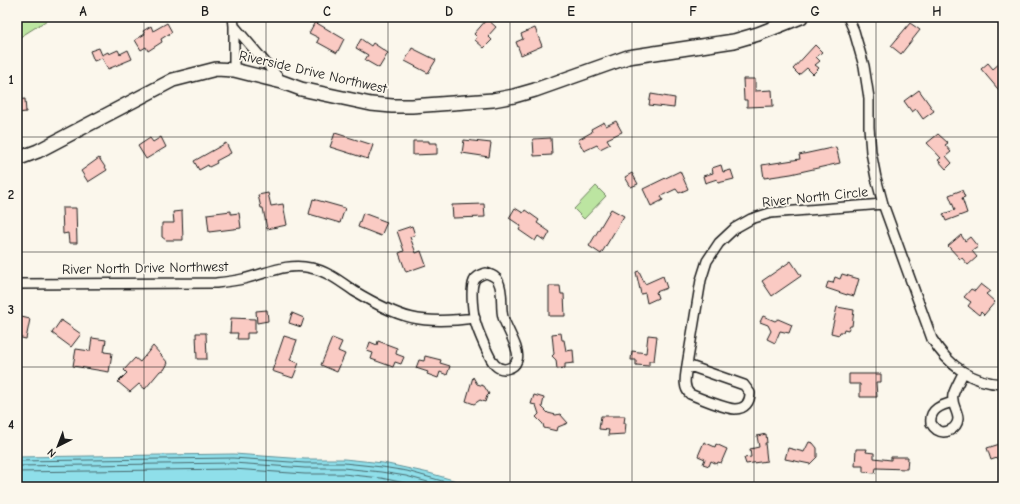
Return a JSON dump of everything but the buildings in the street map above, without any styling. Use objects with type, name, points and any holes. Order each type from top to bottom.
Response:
[{"type":"street","name":"Riverside Drive Northwest","points":[[17,159],[38,151],[173,80],[216,69],[234,70],[282,82],[301,89],[371,104],[412,106],[493,100],[535,90],[628,57],[734,41],[758,34],[802,17]]},
{"type":"street","points":[[848,17],[854,31],[864,66],[869,98],[871,152],[876,178],[883,204],[932,339],[946,358],[963,372],[980,380],[1003,384]]},
{"type":"street","points":[[233,21],[282,82]]},
{"type":"street","points":[[233,21],[234,70]]},
{"type":"street","name":"River North Circle","points":[[688,364],[744,385],[750,393],[748,403],[743,408],[734,410],[690,394],[686,391],[685,386],[688,364],[702,280],[707,261],[719,243],[735,228],[751,219],[770,213],[883,204]]},
{"type":"street","name":"River North Drive Northwest","points":[[17,284],[216,283],[243,279],[283,267],[300,266],[323,272],[381,307],[405,317],[436,322],[475,318]]},
{"type":"street","points":[[479,275],[492,275],[497,279],[500,285],[502,317],[518,353],[517,360],[513,366],[507,369],[502,369],[494,364],[476,325],[475,318],[472,288],[474,280],[479,275]]},
{"type":"street","points":[[953,402],[953,396],[963,372]]},
{"type":"green space","points":[[17,17],[52,17],[17,39]]},
{"type":"green space","points":[[596,186],[606,196],[584,219],[574,209]]},
{"type":"water","points":[[234,454],[305,459],[344,459],[383,463],[429,473],[477,487],[17,487],[17,457]]}]
